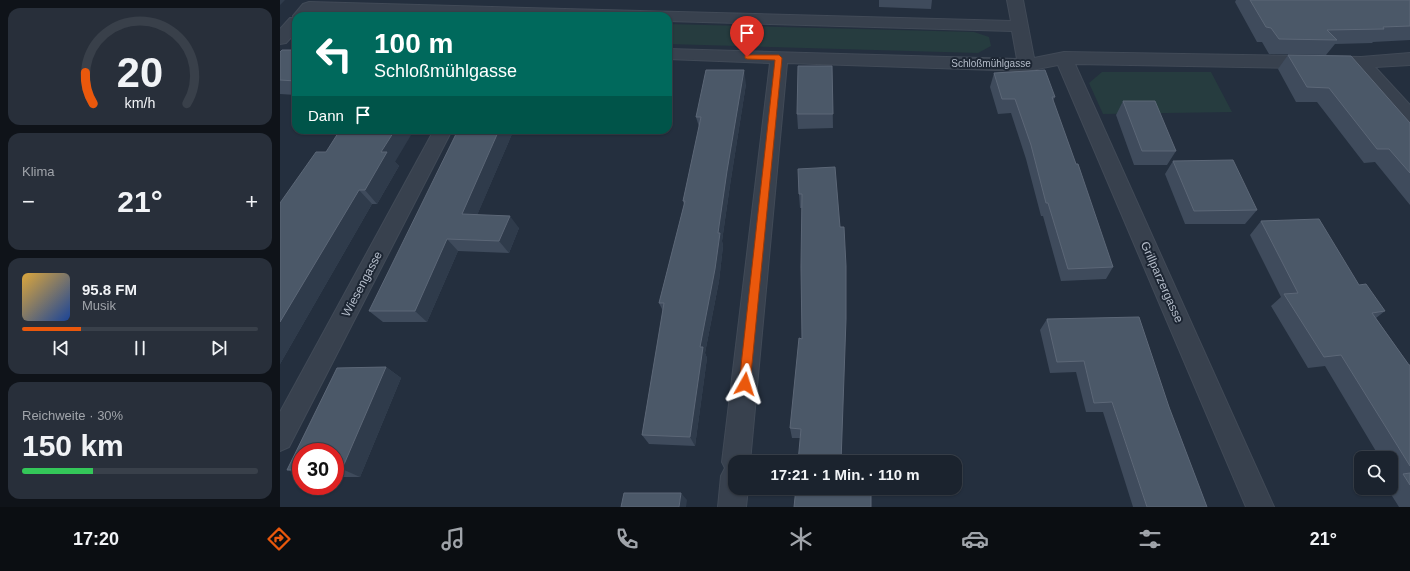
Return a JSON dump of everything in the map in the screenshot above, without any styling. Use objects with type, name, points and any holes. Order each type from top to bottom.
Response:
[{"type":"street","points":[[1015,0],[1027,65]]},
{"type":"street","points":[[305,12],[309,7],[506,12]]},
{"type":"street","points":[[672,16],[1019,26]]},
{"type":"street","points":[[280,41],[292,27]]},
{"type":"street","points":[[280,41],[292,42]]},
{"type":"street","name":"Schloßmühlgasse","points":[[672,54],[1027,65],[1064,58],[1361,63],[1410,60]]},
{"type":"street","points":[[737,455],[779,58]]},
{"type":"street","name":"Grillparzergasse","points":[[1064,58],[1260,507]]},
{"type":"street","points":[[1361,63],[1410,117]]},
{"type":"street","name":"Wiesengasse","points":[[280,438],[441,134]]},
{"type":"street","points":[[732,507],[733,495]]},
{"type":"green space","points":[[672,24],[974,32],[989,37],[991,46],[978,53],[672,44]]},
{"type":"green space","points":[[1102,72],[1211,72],[1232,112],[1103,114],[1089,83]]},
{"type":"building","points":[[1250,0],[1410,0],[1410,26],[1383,27],[1384,29],[1327,30],[1337,40],[1279,39],[1271,28],[1266,27]]},
{"type":"building","points":[[282,50],[292,50],[292,81],[280,80],[280,52]]},
{"type":"building","points":[[1288,55],[1351,56],[1410,123],[1410,173],[1389,149],[1377,149],[1329,88],[1307,87]]},
{"type":"building","points":[[798,66],[832,66],[833,114],[797,114]]},
{"type":"building","points":[[706,70],[744,70],[727,171],[718,233],[720,233],[715,269],[700,347],[703,347],[690,437],[642,435],[664,303],[659,303],[685,201],[683,201],[701,117],[696,117]]},
{"type":"building","points":[[1045,70],[1055,97],[1052,97],[1076,164],[1078,164],[1113,267],[1068,269],[1048,203],[1046,203],[1031,145],[1015,99],[1002,99],[994,73]]},
{"type":"building","points":[[1123,101],[1155,101],[1176,151],[1142,151]]},
{"type":"building","points":[[337,134],[392,134],[381,152],[387,152],[365,190],[359,190],[280,322],[280,203],[316,152],[326,152]]},
{"type":"building","points":[[456,134],[497,134],[462,214],[510,216],[499,241],[447,239],[415,311],[369,311]]},
{"type":"building","points":[[1233,160],[1257,210],[1194,211],[1173,161]]},
{"type":"building","points":[[835,167],[840,227],[844,227],[846,266],[846,319],[841,455],[799,455],[801,429],[790,428],[799,338],[802,339],[802,194],[799,194],[798,169]]},
{"type":"building","points":[[1319,219],[1359,285],[1366,284],[1385,311],[1372,313],[1410,365],[1410,466],[1341,355],[1324,357],[1284,294],[1298,293],[1261,221]]},
{"type":"building","points":[[1139,317],[1169,407],[1207,507],[1147,507],[1112,402],[1094,403],[1084,361],[1057,362],[1047,319]]},
{"type":"building","points":[[386,367],[344,464],[344,443],[300,443],[337,368]]},
{"type":"building","points":[[292,460],[292,470],[287,470]]},
{"type":"building","points":[[1410,473],[1410,485],[1403,474]]},
{"type":"building","points":[[624,493],[681,493],[679,507],[621,507]]},
{"type":"building","points":[[795,495],[871,495],[871,507],[794,507]]},
{"type":"route","points":[[745,384],[779,58],[747,57]]}]
